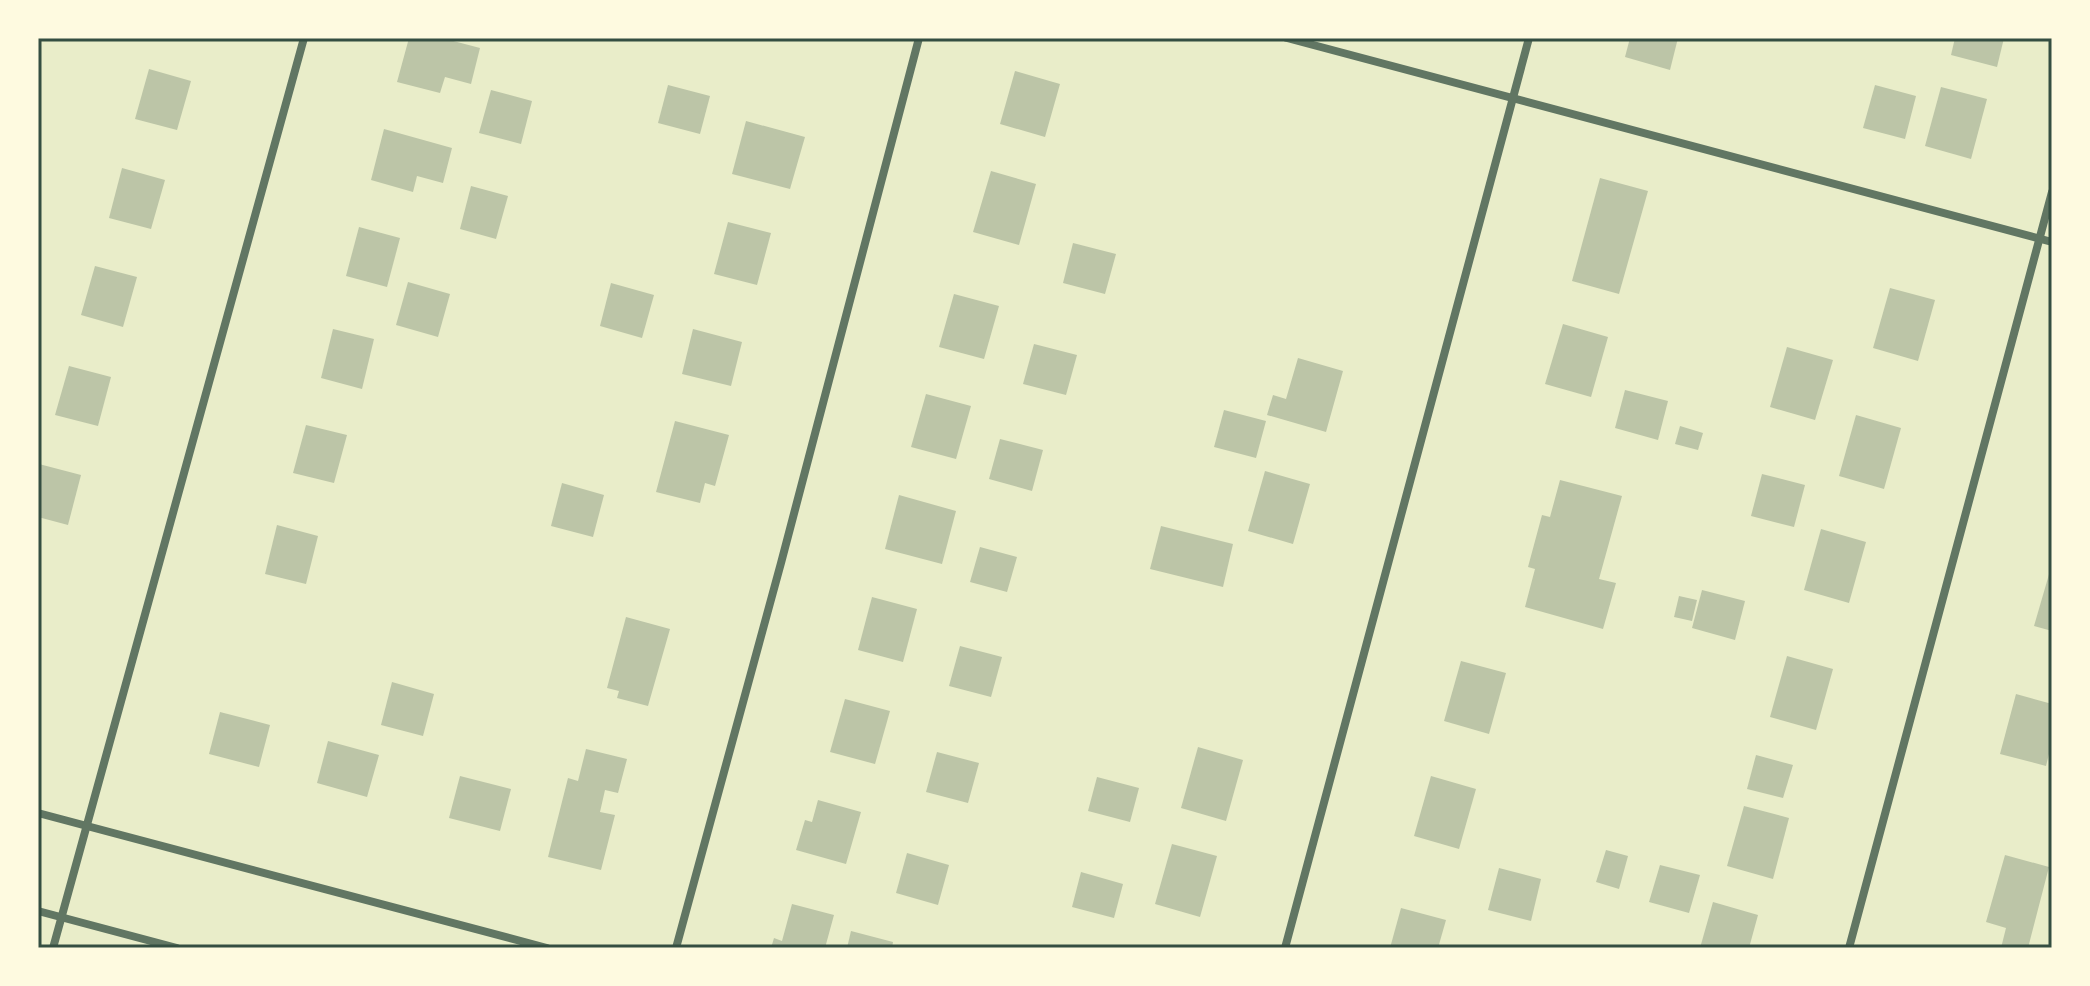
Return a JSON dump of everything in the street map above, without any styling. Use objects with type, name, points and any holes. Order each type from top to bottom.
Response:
[{"type":"street","points":[[53,948],[304,38]]},
{"type":"street","points":[[676,948],[919,38]]},
{"type":"street","points":[[1287,38],[2052,242]]},
{"type":"street","points":[[1285,948],[1529,38]]},
{"type":"street","points":[[1849,948],[2052,192]]},
{"type":"street","points":[[38,813],[547,948]]},
{"type":"street","points":[[38,911],[177,948]]},
{"type":"building","points":[[409,38],[442,38],[480,48],[471,84],[445,77],[440,93],[397,82]]},
{"type":"building","points":[[1630,38],[1678,38],[1670,70],[1625,57]]},
{"type":"building","points":[[1955,38],[2004,38],[1997,67],[1951,55]]},
{"type":"building","points":[[149,69],[191,81],[177,130],[135,119]]},
{"type":"building","points":[[1015,71],[1060,84],[1045,137],[1000,124]]},
{"type":"building","points":[[668,85],[710,96],[700,134],[658,123]]},
{"type":"building","points":[[1875,85],[1916,96],[1905,139],[1863,128]]},
{"type":"building","points":[[1941,87],[1987,99],[1971,159],[1925,146]]},
{"type":"building","points":[[491,90],[532,101],[521,144],[479,133]]},
{"type":"building","points":[[746,121],[805,137],[790,189],[732,174]]},
{"type":"building","points":[[384,129],[452,148],[443,183],[417,176],[413,192],[371,180]]},
{"type":"building","points":[[122,168],[165,180],[151,229],[109,218]]},
{"type":"building","points":[[991,171],[1036,184],[1019,245],[973,232]]},
{"type":"building","points":[[1600,178],[1648,191],[1619,294],[1572,281]]},
{"type":"building","points":[[471,186],[508,196],[496,239],[460,229]]},
{"type":"building","points":[[728,222],[771,233],[757,285],[714,274]]},
{"type":"building","points":[[359,227],[400,238],[387,287],[346,276]]},
{"type":"building","points":[[1073,243],[1116,254],[1105,294],[1063,283]]},
{"type":"building","points":[[95,266],[137,277],[123,327],[81,315]]},
{"type":"building","points":[[408,282],[450,294],[438,337],[396,325]]},
{"type":"building","points":[[611,283],[654,295],[642,338],[600,326]]},
{"type":"building","points":[[1890,288],[1935,300],[1918,361],[1873,348]]},
{"type":"building","points":[[954,294],[999,306],[984,359],[939,347]]},
{"type":"building","points":[[1563,324],[1608,337],[1591,397],[1545,384]]},
{"type":"building","points":[[333,329],[374,339],[362,389],[321,378]]},
{"type":"building","points":[[693,329],[742,342],[731,386],[682,374]]},
{"type":"building","points":[[1034,344],[1077,355],[1066,395],[1023,384]]},
{"type":"building","points":[[1787,347],[1833,360],[1815,420],[1770,407]]},
{"type":"building","points":[[1298,358],[1343,371],[1326,432],[1267,415],[1273,395],[1286,399]]},
{"type":"building","points":[[69,366],[111,377],[98,426],[55,415]]},
{"type":"building","points":[[1625,390],[1668,401],[1658,440],[1615,428]]},
{"type":"building","points":[[926,394],[971,406],[956,459],[911,447]]},
{"type":"building","points":[[1224,410],[1266,421],[1256,458],[1214,447]]},
{"type":"building","points":[[1856,415],[1901,428],[1884,489],[1839,476]]},
{"type":"building","points":[[675,421],[729,435],[715,486],[705,483],[700,503],[656,492]]},
{"type":"building","points":[[306,425],[347,435],[334,483],[293,473]]},
{"type":"building","points":[[1680,426],[1703,433],[1698,450],[1675,444]]},
{"type":"building","points":[[1000,439],[1043,450],[1032,491],[989,479]]},
{"type":"building","points":[[39,464],[81,475],[68,525],[38,517]]},
{"type":"building","points":[[1265,471],[1310,484],[1293,544],[1248,531]]},
{"type":"building","points":[[1762,474],[1805,485],[1794,527],[1751,516]]},
{"type":"building","points":[[1560,480],[1622,496],[1599,579],[1616,583],[1603,629],[1525,607],[1535,569],[1528,567],[1542,515],[1550,517]]},
{"type":"building","points":[[562,483],[604,495],[593,537],[551,526]]},
{"type":"building","points":[[899,495],[956,511],[942,564],[885,549]]},
{"type":"building","points":[[277,525],[318,536],[306,584],[265,574]]},
{"type":"building","points":[[1161,526],[1233,544],[1223,587],[1150,569]]},
{"type":"building","points":[[1821,529],[1866,542],[1849,603],[1804,590]]},
{"type":"building","points":[[980,547],[1017,557],[1007,592],[970,582]]},
{"type":"building","points":[[2052,564],[2052,631],[2034,626]]},
{"type":"building","points":[[1702,590],[1745,601],[1735,640],[1692,628]]},
{"type":"building","points":[[1679,596],[1697,600],[1692,621],[1674,617]]},
{"type":"building","points":[[872,597],[917,609],[903,662],[858,650]]},
{"type":"building","points":[[626,617],[670,629],[648,706],[617,698],[619,691],[607,688]]},
{"type":"building","points":[[960,646],[1002,657],[991,697],[949,686]]},
{"type":"building","points":[[1787,656],[1833,669],[1816,730],[1770,717]]},
{"type":"building","points":[[1461,661],[1506,673],[1489,734],[1444,721]]},
{"type":"building","points":[[392,682],[434,694],[423,736],[381,725]]},
{"type":"building","points":[[2016,694],[2052,704],[2052,742],[2046,766],[2000,754]]},
{"type":"building","points":[[845,699],[890,711],[875,764],[830,752]]},
{"type":"building","points":[[220,712],[270,725],[259,767],[209,754]]},
{"type":"building","points":[[328,741],[379,755],[367,797],[317,783]]},
{"type":"building","points":[[1198,747],[1243,760],[1226,821],[1181,808]]},
{"type":"building","points":[[586,749],[627,759],[618,793],[605,790],[600,812],[615,815],[601,870],[548,857],[568,778],[578,781]]},
{"type":"building","points":[[937,752],[979,763],[968,803],[926,792]]},
{"type":"building","points":[[1756,755],[1793,765],[1783,798],[1747,789]]},
{"type":"building","points":[[460,776],[511,789],[500,831],[449,818]]},
{"type":"building","points":[[1431,776],[1476,789],[1459,849],[1414,836]]},
{"type":"building","points":[[1097,777],[1139,788],[1130,822],[1088,811]]},
{"type":"building","points":[[818,800],[861,812],[846,864],[796,850],[805,820],[812,822]]},
{"type":"building","points":[[1744,806],[1789,818],[1773,879],[1727,866]]},
{"type":"building","points":[[1172,844],[1217,856],[1200,917],[1155,904]]},
{"type":"building","points":[[1606,850],[1628,856],[1619,889],[1596,882]]},
{"type":"building","points":[[907,853],[949,865],[938,905],[896,893]]},
{"type":"building","points":[[2005,855],[2049,867],[2028,948],[2001,948],[2006,928],[1986,922]]},
{"type":"building","points":[[1660,865],[1700,875],[1689,913],[1649,902]]},
{"type":"building","points":[[1499,868],[1541,879],[1531,921],[1488,910]]},
{"type":"building","points":[[1081,872],[1123,884],[1114,918],[1072,907]]},
{"type":"building","points":[[1713,902],[1758,915],[1749,948],[1700,948]]},
{"type":"building","points":[[792,904],[834,915],[825,948],[771,948],[774,938],[782,941]]},
{"type":"building","points":[[1401,908],[1446,920],[1438,948],[1390,948]]},
{"type":"building","points":[[851,931],[893,942],[892,948],[847,948]]}]
